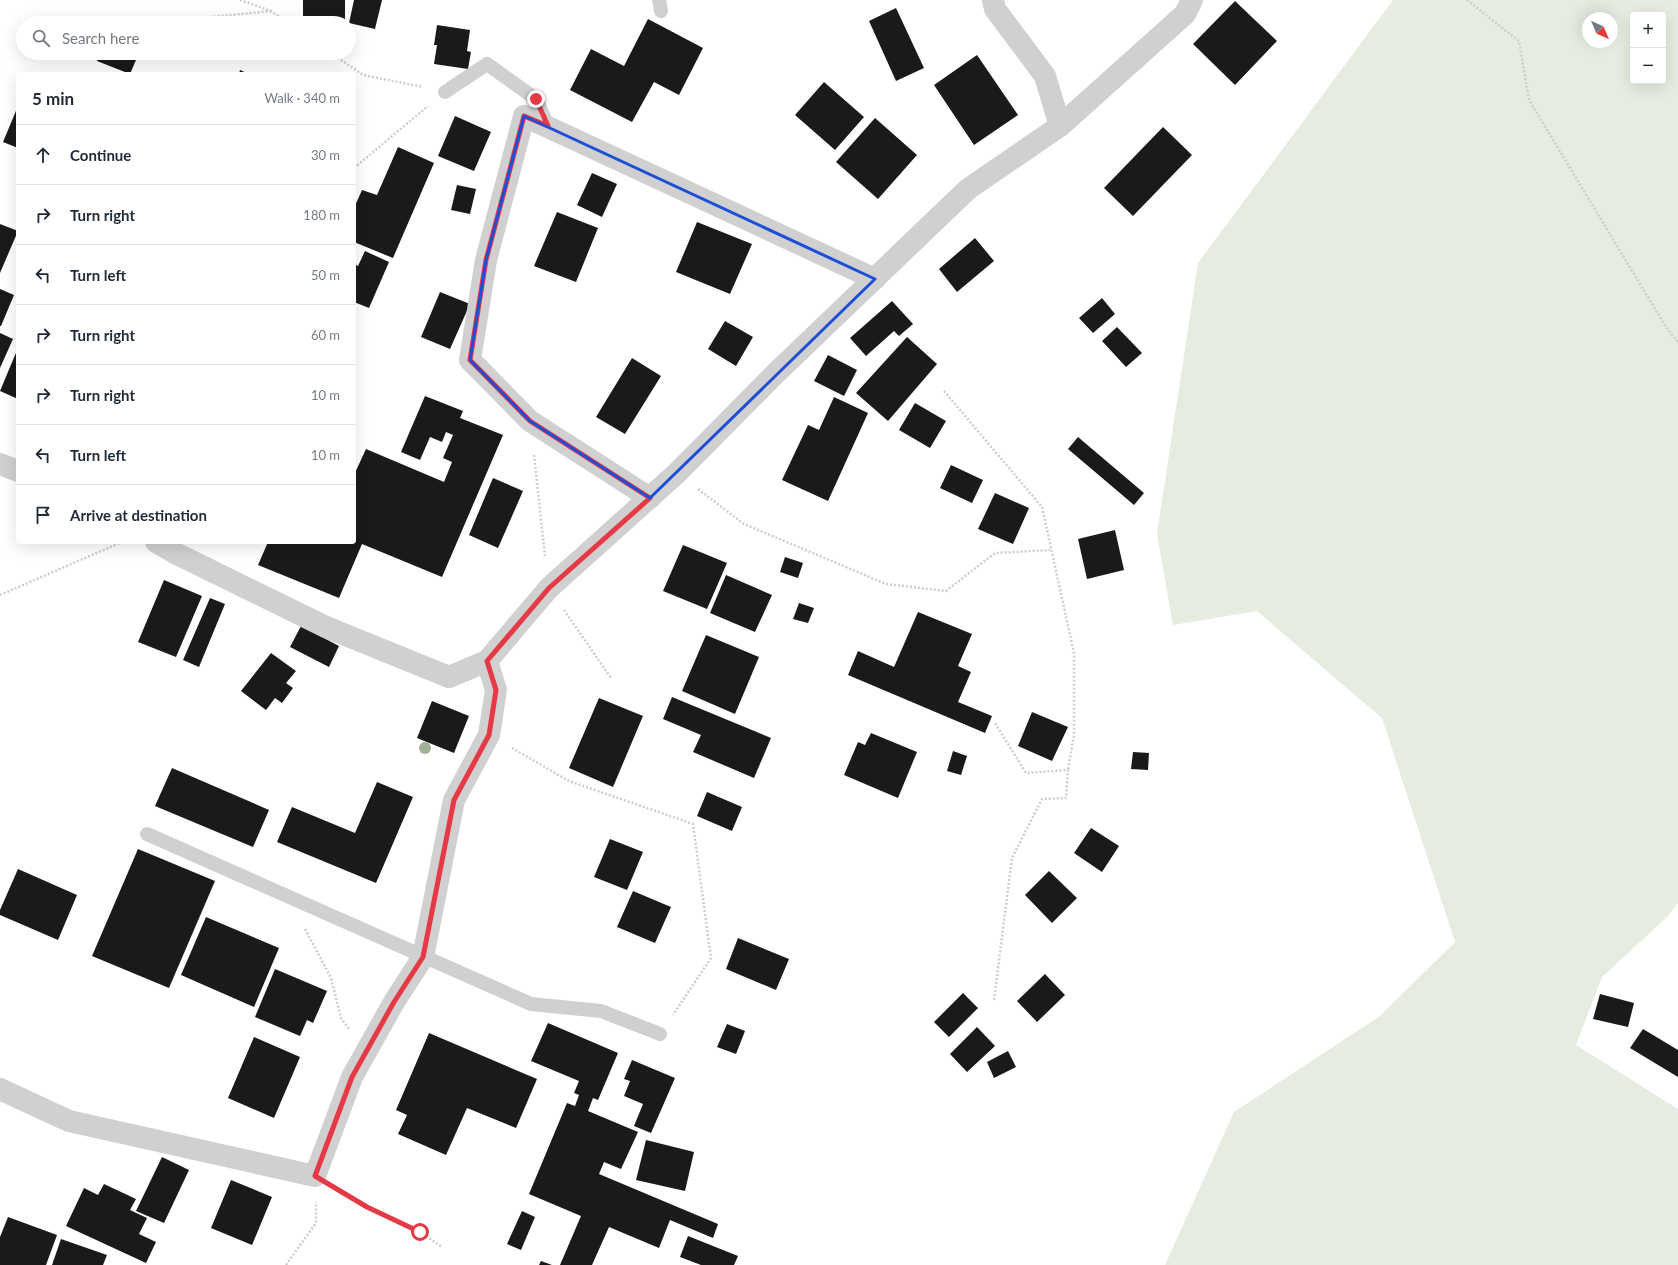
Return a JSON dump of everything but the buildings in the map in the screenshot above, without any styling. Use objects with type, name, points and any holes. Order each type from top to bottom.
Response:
[{"type":"street","points":[[993,0],[995,9],[1045,76],[1060,126]]},
{"type":"street","points":[[159,544],[326,627],[449,677],[487,661],[549,588],[677,474],[775,374],[968,189],[1060,126],[1185,14],[1192,0]]},
{"type":"street","points":[[650,498],[530,421],[470,360],[486,260],[524,116],[875,279]]},
{"type":"street","points":[[0,464],[16,470]]},
{"type":"street","points":[[0,1089],[69,1121],[315,1176],[352,1077],[394,1002],[423,957],[454,800],[489,735],[496,690],[487,661]]},
{"type":"lane","points":[[445,92],[487,64],[536,99],[548,126]]},
{"type":"lane","points":[[147,834],[531,1004],[601,1011],[660,1034]]},
{"type":"path","points":[[240,0],[271,11],[278,16]]},
{"type":"path","points":[[1467,0],[1519,41],[1529,100],[1666,327],[1678,342]]},
{"type":"path","points":[[221,16],[271,11]]},
{"type":"path","points":[[341,60],[363,75],[445,92]]},
{"type":"path","points":[[356,166],[445,92]]},
{"type":"path","points":[[944,391],[1042,507],[1050,550],[1074,653],[1074,735],[1068,770],[1066,798],[1042,799],[1012,858],[994,1000]]},
{"type":"path","points":[[677,474],[744,524],[886,584],[946,591],[995,553],[1050,550]]},
{"type":"path","points":[[0,596],[117,544]]},
{"type":"path","points":[[996,723],[1026,773],[1068,770]]},
{"type":"path","points":[[489,735],[569,781],[693,824],[711,958],[660,1034]]},
{"type":"path","points":[[288,897],[331,978],[341,1018],[367,1051]]},
{"type":"path","points":[[315,1176],[367,1207],[420,1232],[442,1247]]},
{"type":"path","points":[[286,1265],[316,1223],[315,1176]]},
{"type":"highlighted area","points":[[524,116],[875,279],[650,498],[530,421],[470,360],[486,260]]},
{"type":"shaded area","points":[[1393,0],[1678,0],[1678,903],[1667,917],[1602,977],[1576,1045],[1678,1109],[1678,1265],[1165,1265],[1234,1112],[1380,1016],[1455,942],[1382,718],[1257,611],[1173,625],[1157,534],[1198,263]]},
{"type":"route","points":[[420,1232],[367,1207],[315,1176],[352,1077],[394,1002],[423,957],[454,800],[489,735],[496,690],[487,661],[549,588],[650,498],[530,421],[470,360],[486,260],[524,116],[548,126],[536,99]]}]
